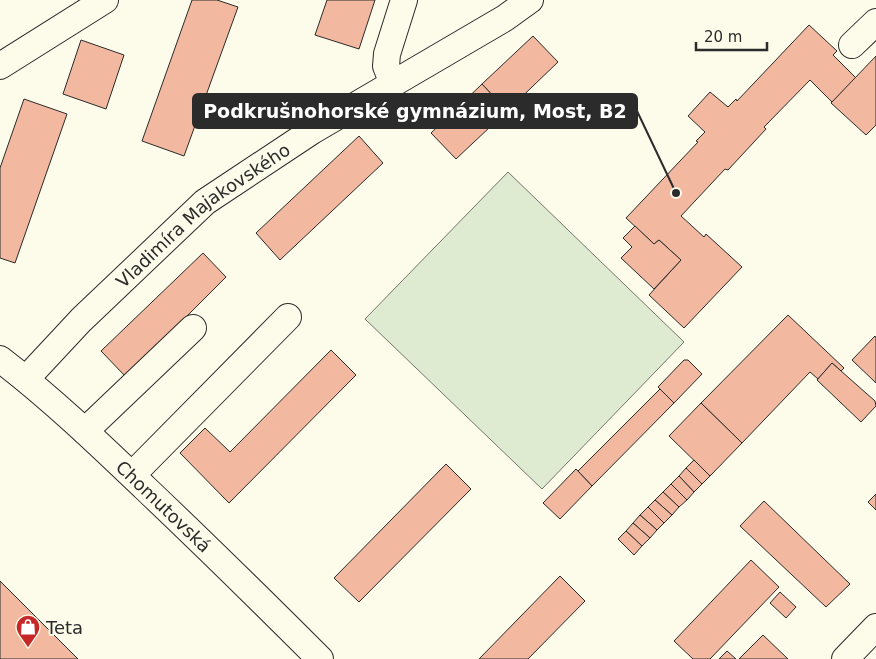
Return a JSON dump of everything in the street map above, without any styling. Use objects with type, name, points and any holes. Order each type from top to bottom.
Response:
[{"type":"street","points":[[0,66],[105,0]]},
{"type":"street","points":[[393,84],[386,66],[387,54],[404,0]]},
{"type":"street","name":"Vladimíra Majakovského","points":[[26,379],[81,320],[205,202],[312,131],[393,84],[500,9],[530,0]]},
{"type":"street","points":[[852,45],[876,22]]},
{"type":"street","points":[[132,475],[288,317]]},
{"type":"street","points":[[85,431],[193,328]]},
{"type":"street","name":"Chomutovská","points":[[0,359],[26,379],[132,475],[320,659]]},
{"type":"street","points":[[845,659],[876,627]]},
{"type":"green space","points":[[508,172],[684,342],[542,489],[365,319]]},
{"type":"building","points":[[192,0],[217,0],[238,7],[184,156],[142,141]]},
{"type":"building","points":[[327,0],[375,0],[359,49],[315,35]]},
{"type":"building","points":[[809,25],[837,51],[833,55],[856,78],[832,102],[810,80],[764,127],[766,129],[728,170],[725,169],[681,216],[704,237],[706,234],[742,267],[684,328],[649,295],[681,260],[659,240],[654,244],[626,218],[698,142],[696,141],[705,132],[688,116],[710,92],[728,107],[736,99],[737,101]]},
{"type":"building","points":[[533,36],[558,62],[507,111],[482,84]]},
{"type":"building","points":[[81,40],[124,55],[106,109],[63,94]]},
{"type":"building","points":[[876,56],[876,125],[866,135],[831,103]]},
{"type":"building","points":[[482,84],[507,111],[456,159],[431,133]]},
{"type":"building","points":[[24,99],[67,114],[15,263],[0,258],[0,168]]},
{"type":"building","points":[[359,136],[383,163],[280,260],[256,233]]},
{"type":"building","points":[[635,226],[654,244],[659,240],[681,260],[654,289],[621,258],[632,247],[623,238]]},
{"type":"building","points":[[203,253],[226,277],[126,377],[101,351]]},
{"type":"building","points":[[788,315],[844,368],[841,371],[832,363],[818,379],[810,372],[742,443],[701,403]]},
{"type":"building","points":[[875,336],[876,338],[876,383],[852,360]]},
{"type":"building","points":[[331,350],[356,375],[229,503],[180,453],[205,428],[230,452]]},
{"type":"building","points":[[684,360],[688,360],[702,374],[674,403],[658,387]]},
{"type":"building","points":[[832,363],[875,401],[876,406],[861,422],[817,380]]},
{"type":"building","points":[[660,389],[674,403],[592,486],[578,471]]},
{"type":"building","points":[[701,403],[742,443],[710,476],[669,436]]},
{"type":"building","points":[[694,460],[710,476],[702,484],[686,468]]},
{"type":"building","points":[[446,464],[471,489],[359,602],[334,578]]},
{"type":"building","points":[[686,468],[702,484],[694,492],[679,476]]},
{"type":"building","points":[[576,469],[592,486],[560,519],[543,503]]},
{"type":"building","points":[[679,476],[694,492],[687,500],[671,484]]},
{"type":"building","points":[[671,484],[687,500],[679,507],[663,492]]},
{"type":"building","points":[[663,492],[679,507],[672,515],[655,500]]},
{"type":"building","points":[[876,494],[876,510],[868,502]]},
{"type":"building","points":[[655,500],[672,515],[664,523],[648,507]]},
{"type":"building","points":[[764,501],[850,584],[826,607],[740,526]]},
{"type":"building","points":[[648,507],[664,523],[657,530],[640,515]]},
{"type":"building","points":[[640,515],[657,530],[650,538],[633,523]]},
{"type":"building","points":[[633,523],[650,538],[642,546],[626,531]]},
{"type":"building","points":[[626,531],[642,546],[634,555],[618,539]]},
{"type":"building","points":[[751,560],[779,587],[710,659],[693,659],[674,641]]},
{"type":"building","points":[[560,576],[585,601],[528,659],[479,659]]},
{"type":"building","points":[[0,581],[78,659],[0,659]]},
{"type":"building","points":[[780,592],[796,607],[786,618],[770,603]]},
{"type":"building","points":[[763,635],[788,659],[739,659]]},
{"type":"building","points":[[727,651],[736,659],[719,659]]},
{"type":"place","name":"Podkrušnohorské gymnázium, Most, B2","points":[[676,193]]},
{"type":"place","name":"Teta","points":[[28,648]]}]
